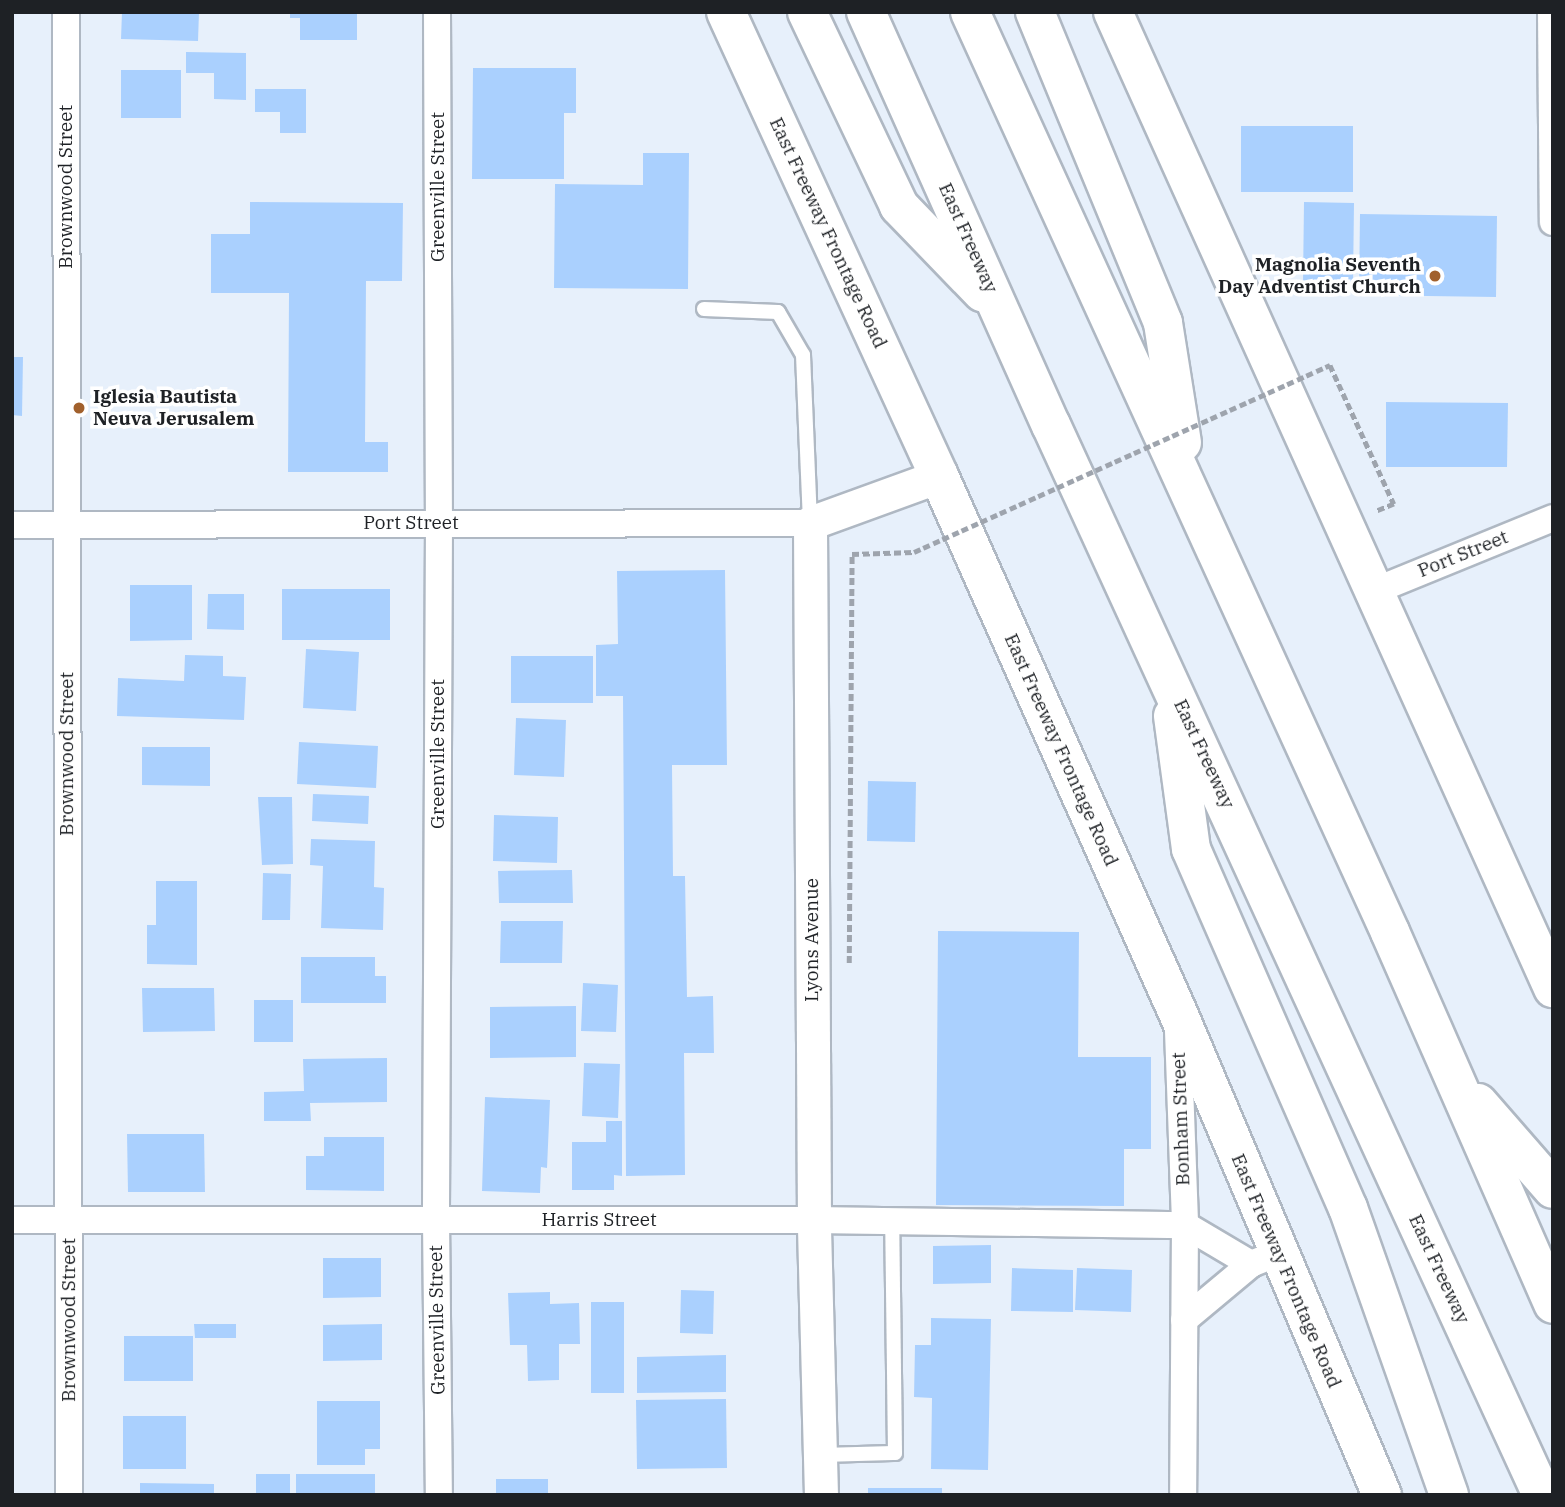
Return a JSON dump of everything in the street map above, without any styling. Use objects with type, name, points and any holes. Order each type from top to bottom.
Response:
[{"type":"main road","name":"East Freeway Frontage Road","points":[[726,12],[939,475],[1178,1013],[1265,1259],[1382,1495]]},
{"type":"main road","points":[[807,12],[899,206],[1001,312]]},
{"type":"main road","name":"East Freeway","points":[[866,12],[1542,1495]]},
{"type":"main road","points":[[970,12],[1453,1074],[1553,1304]]},
{"type":"main road","points":[[1035,12],[1163,323],[1189,490]]},
{"type":"main road","points":[[1113,12],[1553,988]]},
{"type":"main road","points":[[1168,676],[1191,849],[1348,1208],[1449,1495]]},
{"type":"main road","points":[[1453,1074],[1553,1189]]},
{"type":"street","name":"Brownwood Street","points":[[66,12],[69,1495]]},
{"type":"street","name":"Greenville Street","points":[[437,12],[439,522],[436,1220],[439,1495]]},
{"type":"street","points":[[1551,12],[1553,222]]},
{"type":"street","points":[[810,523],[939,475]]},
{"type":"street","name":"Port Street","points":[[1374,591],[1553,518]]},
{"type":"street","name":"Port Street","points":[[12,525],[810,523]]},
{"type":"street","name":"Lyons Avenue","points":[[810,523],[814,1220],[821,1495]]},
{"type":"street","name":"Bonham Street","points":[[1178,1013],[1185,1225],[1183,1495]]},
{"type":"street","name":"Harris Street","points":[[12,1220],[814,1220],[1185,1225]]},
{"type":"street","points":[[1184,1320],[1265,1259],[1185,1225]]},
{"type":"lane","points":[[705,309],[778,312],[803,355],[810,523]]},
{"type":"lane","points":[[820,1455],[895,1453],[892,1221]]},
{"type":"path","points":[[849,977],[852,554],[914,552],[1330,366],[1394,504],[1375,512],[1380,523]]},
{"type":"building","points":[[122,12],[199,12],[198,41],[121,39]]},
{"type":"building","points":[[290,12],[357,12],[357,40],[300,40],[300,18],[290,18]]},
{"type":"building","points":[[186,52],[246,53],[246,100],[214,99],[214,73],[186,73]]},
{"type":"building","points":[[473,68],[576,68],[576,113],[564,113],[564,179],[472,179]]},
{"type":"building","points":[[121,70],[181,70],[181,118],[121,118]]},
{"type":"building","points":[[255,89],[306,89],[306,133],[280,133],[280,112],[255,112]]},
{"type":"building","points":[[1241,126],[1353,126],[1353,192],[1241,192]]},
{"type":"building","points":[[643,153],[689,153],[688,289],[554,288],[555,184],[643,185]]},
{"type":"building","points":[[250,202],[403,203],[402,281],[366,281],[365,442],[388,442],[388,472],[288,472],[289,293],[211,293],[211,234],[250,234]]},
{"type":"building","points":[[1304,202],[1354,203],[1353,285],[1303,284]]},
{"type":"building","points":[[1360,214],[1497,216],[1496,297],[1359,295]]},
{"type":"building","points":[[12,357],[23,357],[22,416],[12,415]]},
{"type":"building","points":[[1386,402],[1508,403],[1507,467],[1386,467]]},
{"type":"building","points":[[725,570],[727,765],[672,765],[673,876],[685,876],[687,997],[713,996],[714,1053],[684,1053],[685,1175],[626,1176],[623,696],[596,696],[596,645],[618,644],[617,571]]},
{"type":"building","points":[[130,585],[192,585],[192,640],[130,641]]},
{"type":"building","points":[[282,589],[390,589],[390,640],[282,640]]},
{"type":"building","points":[[208,594],[244,594],[244,630],[207,629]]},
{"type":"building","points":[[306,649],[359,652],[356,711],[303,708]]},
{"type":"building","points":[[185,655],[223,656],[223,676],[246,677],[244,720],[117,716],[118,678],[184,681]]},
{"type":"building","points":[[511,656],[593,656],[593,703],[511,703]]},
{"type":"building","points":[[516,718],[566,720],[564,777],[514,775]]},
{"type":"building","points":[[299,742],[378,746],[376,788],[297,784]]},
{"type":"building","points":[[142,747],[210,747],[210,786],[142,785]]},
{"type":"building","points":[[868,781],[916,782],[915,842],[867,841]]},
{"type":"building","points":[[313,794],[369,796],[368,824],[312,821]]},
{"type":"building","points":[[258,797],[292,797],[293,864],[262,865]]},
{"type":"building","points":[[494,815],[558,817],[557,863],[493,861]]},
{"type":"building","points":[[311,839],[375,841],[374,887],[384,888],[383,930],[321,928],[323,866],[310,865]]},
{"type":"building","points":[[572,870],[573,903],[499,903],[498,871]]},
{"type":"building","points":[[263,873],[291,874],[290,920],[262,920]]},
{"type":"building","points":[[156,881],[197,881],[197,965],[147,964],[147,925],[156,925]]},
{"type":"building","points":[[501,921],[563,921],[562,963],[500,963]]},
{"type":"building","points":[[938,931],[1079,932],[1078,1057],[1151,1057],[1151,1149],[1124,1149],[1124,1206],[936,1205]]},
{"type":"building","points":[[301,957],[375,957],[375,976],[386,976],[386,1003],[301,1003]]},
{"type":"building","points":[[583,983],[618,985],[616,1032],[581,1031]]},
{"type":"building","points":[[142,988],[214,988],[215,1031],[143,1032]]},
{"type":"building","points":[[254,1000],[293,1000],[293,1042],[254,1042]]},
{"type":"building","points":[[576,1006],[576,1057],[490,1058],[490,1007]]},
{"type":"building","points":[[387,1058],[387,1102],[310,1103],[311,1121],[264,1121],[264,1092],[304,1091],[303,1059]]},
{"type":"building","points":[[584,1063],[620,1064],[618,1118],[582,1116]]},
{"type":"building","points":[[485,1097],[550,1100],[547,1168],[541,1167],[540,1193],[482,1191]]},
{"type":"building","points":[[606,1121],[622,1121],[622,1176],[614,1175],[614,1190],[572,1190],[572,1142],[606,1142]]},
{"type":"building","points":[[127,1134],[204,1134],[205,1192],[128,1192]]},
{"type":"building","points":[[324,1137],[384,1137],[384,1191],[306,1190],[306,1156],[324,1156]]},
{"type":"building","points":[[991,1245],[991,1283],[933,1284],[933,1246]]},
{"type":"building","points":[[323,1258],[381,1258],[381,1297],[323,1298]]},
{"type":"building","points":[[1012,1268],[1073,1270],[1073,1312],[1011,1311]]},
{"type":"building","points":[[1077,1268],[1132,1270],[1131,1312],[1075,1310]]},
{"type":"building","points":[[681,1290],[714,1291],[713,1334],[680,1333]]},
{"type":"building","points":[[550,1292],[550,1304],[579,1303],[580,1344],[559,1344],[559,1380],[528,1381],[527,1345],[510,1345],[508,1293]]},
{"type":"building","points":[[591,1302],[624,1302],[624,1393],[591,1393]]},
{"type":"building","points":[[931,1318],[991,1319],[988,1470],[931,1469],[932,1398],[914,1397],[915,1345],[931,1345]]},
{"type":"building","points":[[194,1324],[236,1324],[236,1338],[195,1338]]},
{"type":"building","points":[[382,1324],[382,1360],[323,1361],[323,1325]]},
{"type":"building","points":[[124,1336],[193,1336],[193,1381],[124,1381]]},
{"type":"building","points":[[726,1355],[726,1392],[637,1393],[637,1357]]},
{"type":"building","points":[[726,1399],[727,1468],[637,1469],[636,1400]]},
{"type":"building","points":[[317,1401],[380,1401],[380,1449],[365,1449],[365,1465],[317,1465]]},
{"type":"building","points":[[123,1416],[186,1416],[186,1469],[123,1469]]},
{"type":"building","points":[[256,1474],[290,1474],[290,1495],[256,1495]]},
{"type":"building","points":[[296,1474],[375,1474],[375,1495],[296,1495]]},
{"type":"building","points":[[496,1479],[548,1479],[548,1495],[496,1495]]},
{"type":"building","points":[[140,1483],[214,1484],[214,1495],[140,1495]]},
{"type":"building","points":[[868,1488],[942,1488],[942,1495],[868,1495]]},
{"type":"place","name":"Magnolia Seventh Day Adventist Church","points":[[1435,276]]},
{"type":"place","name":"Iglesia Bautista Neuva Jerusalem","points":[[79,408]]}]
